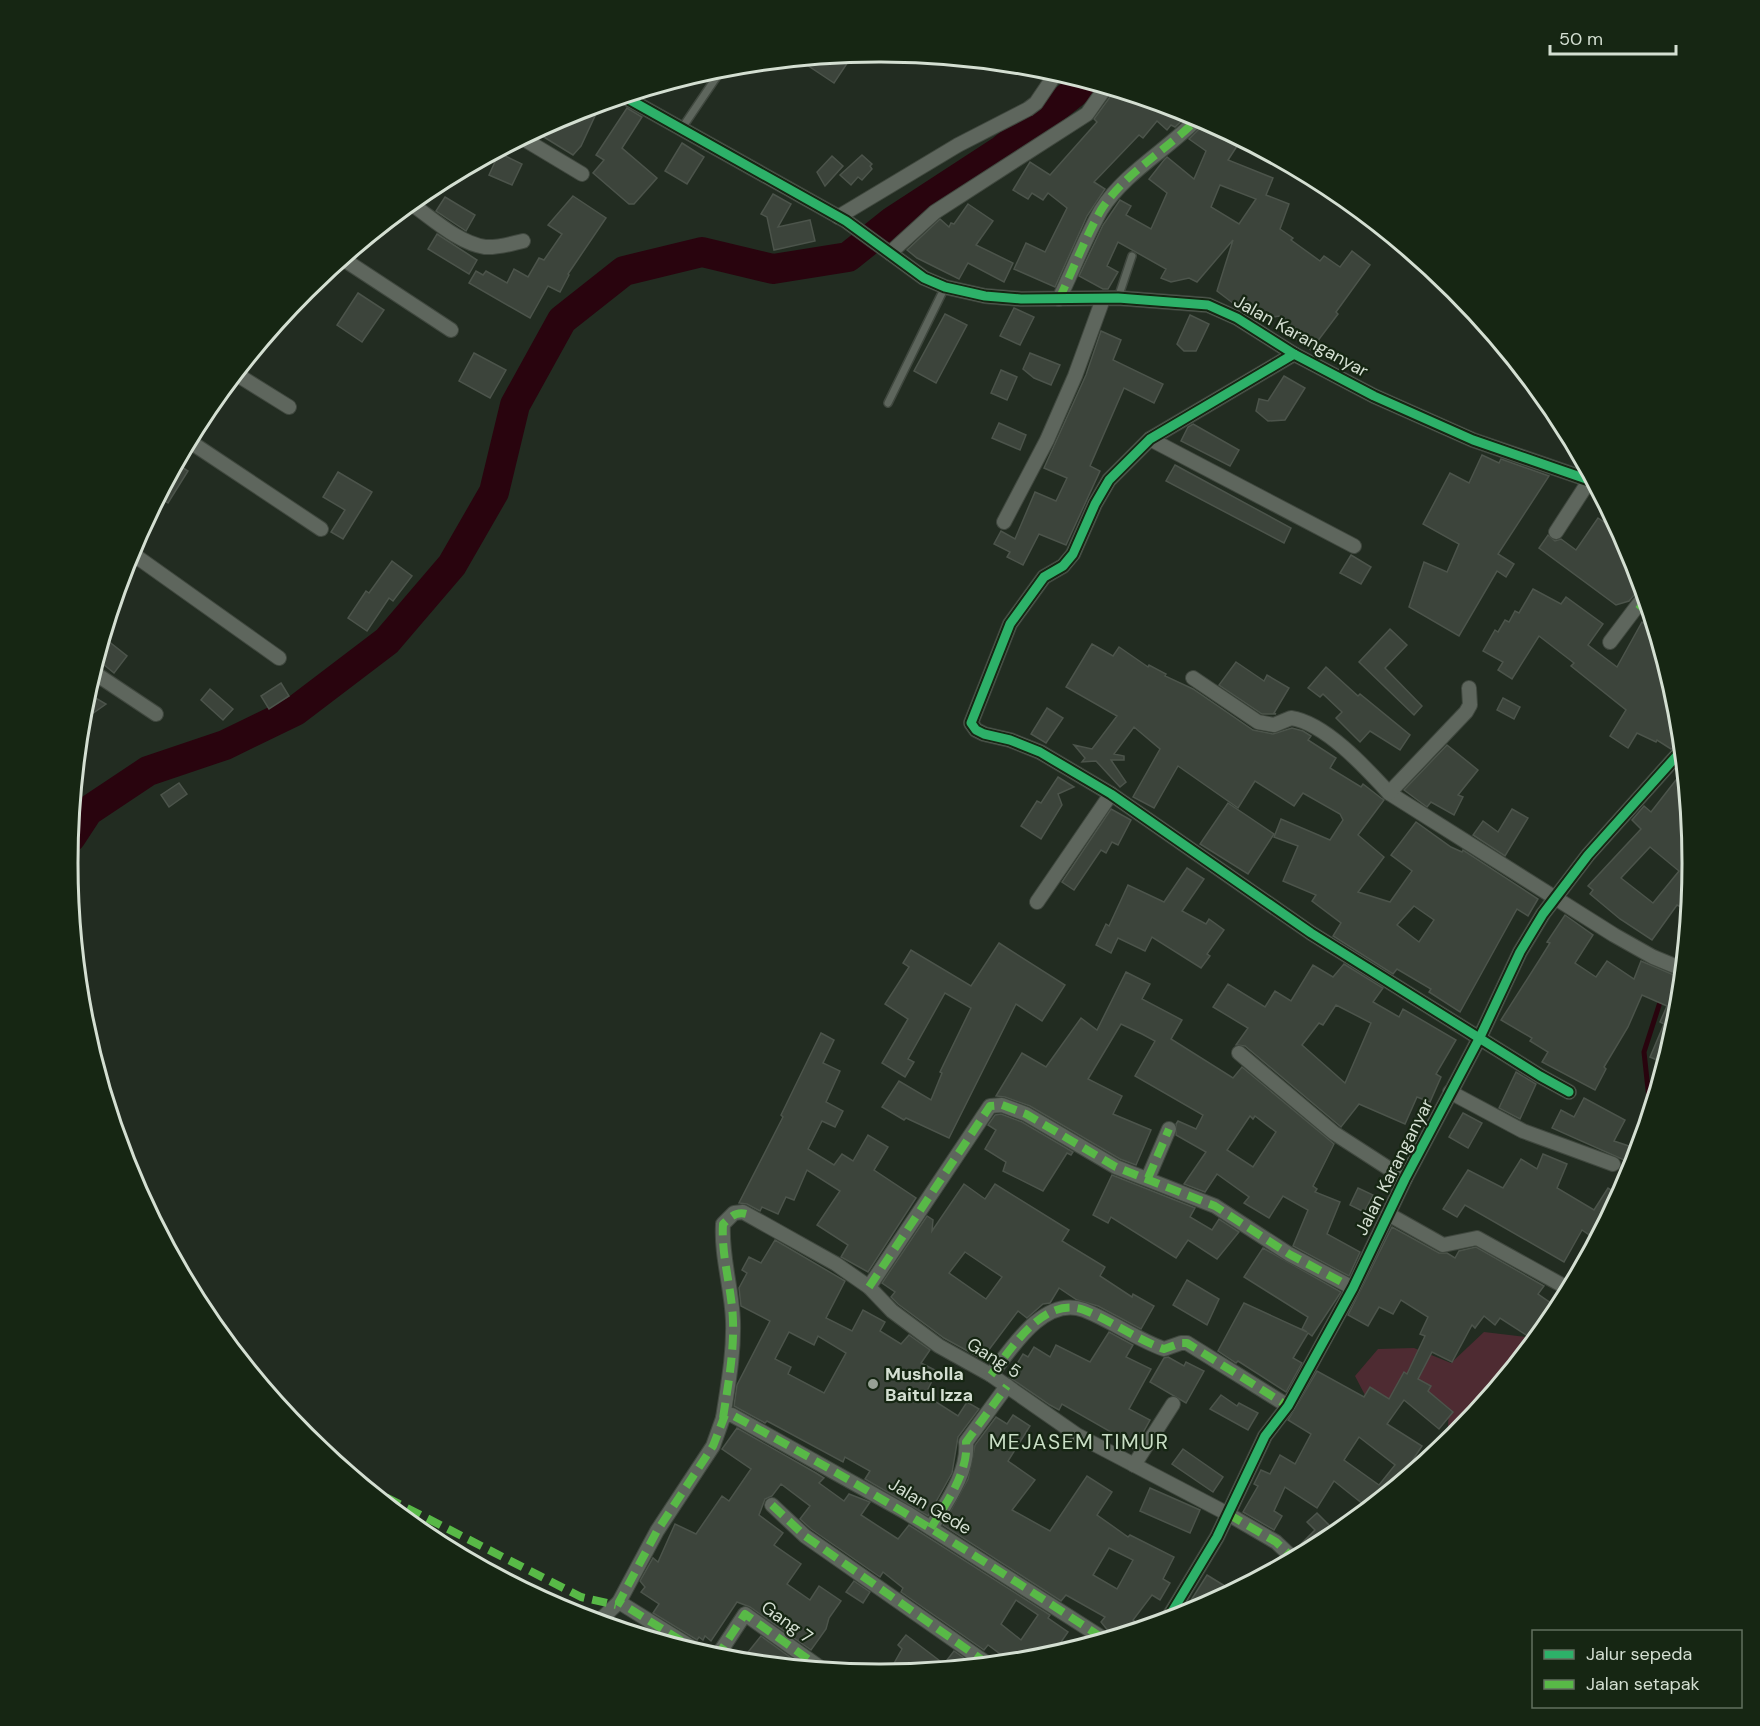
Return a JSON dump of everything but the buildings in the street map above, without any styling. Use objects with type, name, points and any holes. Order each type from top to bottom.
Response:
[{"type":"street","points":[[842,219],[958,145],[1028,109],[1036,103],[1051,81]]},
{"type":"street","points":[[886,250],[935,212],[1087,114],[1102,93]]},
{"type":"street","name":"Jalan Karanganyar","points":[[632,101],[842,219],[924,278],[945,287],[985,296],[1118,298],[1208,305],[1245,322],[1294,354],[1374,396],[1473,440],[1581,476]]},
{"type":"street","points":[[1059,298],[1102,209],[1157,153],[1182,135],[1191,125]]},
{"type":"street","points":[[529,142],[582,174]]},
{"type":"street","points":[[418,209],[456,235],[482,246],[496,247],[523,241]]},
{"type":"street","points":[[349,262],[451,330]]},
{"type":"street","points":[[1004,522],[1047,440],[1075,376],[1103,299]]},
{"type":"street","points":[[1294,354],[1150,439],[1109,480],[1101,491],[1073,554],[1063,566],[1044,577],[1021,606],[992,665],[971,723],[976,730],[984,734],[1010,740],[1040,752],[1111,794],[1311,933],[1569,1092]]},
{"type":"street","points":[[242,378],[288,406]]},
{"type":"street","points":[[1150,439],[1354,546]]},
{"type":"street","points":[[196,446],[321,529]]},
{"type":"street","points":[[1556,532],[1587,486]]},
{"type":"street","points":[[139,558],[279,658]]},
{"type":"street","points":[[1610,642],[1640,608]]},
{"type":"street","points":[[101,677],[156,714]]},
{"type":"street","points":[[1192,678],[1258,722],[1274,726],[1291,718],[1315,726],[1370,773],[1389,793],[1555,898],[1653,957],[1675,966]]},
{"type":"street","points":[[1389,793],[1466,712],[1470,705],[1469,688]]},
{"type":"street","name":"Jalan Karanganyar","points":[[1174,1608],[1228,1514],[1265,1436],[1288,1406],[1353,1288],[1405,1179],[1480,1037],[1520,952],[1555,898],[1610,829],[1675,758]]},
{"type":"street","points":[[1037,902],[1111,794]]},
{"type":"street","points":[[1239,1053],[1334,1133],[1405,1179]]},
{"type":"street","points":[[1450,1092],[1523,1131],[1612,1164]]},
{"type":"street","points":[[869,1287],[990,1106],[1002,1105],[1026,1114],[1116,1167],[1215,1206],[1289,1254],[1353,1288]]},
{"type":"street","points":[[1148,1178],[1169,1129]]},
{"type":"street","name":"Gang 5","points":[[728,1416],[733,1319],[722,1243],[723,1224],[734,1213],[743,1212],[836,1264],[869,1287],[892,1311],[939,1346],[991,1375],[1077,1435],[1228,1514],[1276,1542],[1288,1553]]},
{"type":"street","points":[[1388,1214],[1443,1245],[1477,1238],[1561,1285]]},
{"type":"street","points":[[991,1375],[1018,1340],[1041,1317],[1055,1311],[1082,1309],[1164,1349],[1188,1343],[1288,1406]]},
{"type":"street","points":[[931,1528],[954,1491],[967,1452],[966,1442],[1007,1386]]},
{"type":"street","points":[[1134,1465],[1173,1404]]},
{"type":"street","points":[[605,1615],[619,1602],[657,1531],[713,1446],[728,1416]]},
{"type":"street","name":"Jalan Gede","points":[[728,1416],[826,1465],[931,1528],[1096,1634]]},
{"type":"street","points":[[772,1505],[805,1536],[980,1658]]},
{"type":"street","points":[[619,1602],[677,1638]]},
{"type":"street","name":"Gang 7","points":[[722,1649],[745,1614],[809,1661]]},
{"type":"lane","points":[[682,128],[714,79]]},
{"type":"lane","points":[[1118,298],[1132,256]]},
{"type":"lane","points":[[888,403],[945,287]]},
{"type":"shaded area","points":[[1484,1332],[1526,1337],[1483,1391],[1449,1428],[1449,1408],[1404,1372],[1393,1398],[1367,1399],[1355,1376],[1378,1349],[1414,1348],[1451,1363]]},
{"type":"waterway","points":[[80,824],[88,811],[148,771],[225,745],[295,711],[387,641],[452,565],[494,492],[515,405],[562,320],[624,271],[702,252],[773,269],[848,257],[893,221],[1002,150],[1080,87]]},
{"type":"waterway","points":[[1648,1090],[1644,1052],[1662,996]]},
{"type":"marked path","points":[[1059,299],[1095,221],[1111,196],[1135,172],[1191,125]]},
{"type":"marked path","points":[[869,1287],[990,1106],[1002,1105],[1026,1114],[1116,1167],[1215,1206],[1289,1254],[1353,1288]]},
{"type":"marked path","points":[[1148,1178],[1169,1129]]},
{"type":"marked path","points":[[723,1418],[733,1333],[723,1224],[736,1214],[743,1213],[752,1216]]},
{"type":"marked path","points":[[991,1375],[1030,1327],[1055,1310],[1069,1307],[1094,1314],[1164,1349],[1187,1343],[1288,1406]]},
{"type":"marked path","points":[[931,1528],[960,1476],[964,1465],[966,1442],[1007,1386]]},
{"type":"marked path","points":[[677,1638],[619,1602],[657,1531],[713,1446],[725,1415],[732,1415],[874,1495],[967,1551],[1097,1634]]},
{"type":"marked path","points":[[399,1504],[581,1597],[616,1605]]},
{"type":"marked path","points":[[772,1505],[805,1536],[980,1658]]},
{"type":"marked path","points":[[1228,1514],[1276,1542],[1288,1553]]},
{"type":"marked path","points":[[722,1649],[745,1614],[811,1661]]},
{"type":"cycle path","points":[[632,101],[846,221],[924,278],[945,287],[985,296],[1021,299],[1118,298],[1208,305],[1237,318],[1294,354],[1374,396],[1473,440],[1582,478]]},
{"type":"cycle path","points":[[1294,354],[1150,439],[1109,480],[1095,504],[1073,554],[1063,566],[1044,577],[1010,624],[971,723],[976,730],[984,734],[1010,740],[1040,752],[1111,794],[1311,933],[1569,1092]]},
{"type":"cycle path","points":[[1174,1608],[1217,1537],[1265,1436],[1288,1406],[1353,1288],[1405,1179],[1480,1037],[1520,952],[1543,914],[1588,855],[1675,758]]},
{"type":"place","name":"Musholla Baitul Izza","points":[[873,1384]]},
{"type":"district","name":"MEJASEM TIMUR","points":[[1079,1442]]}]
